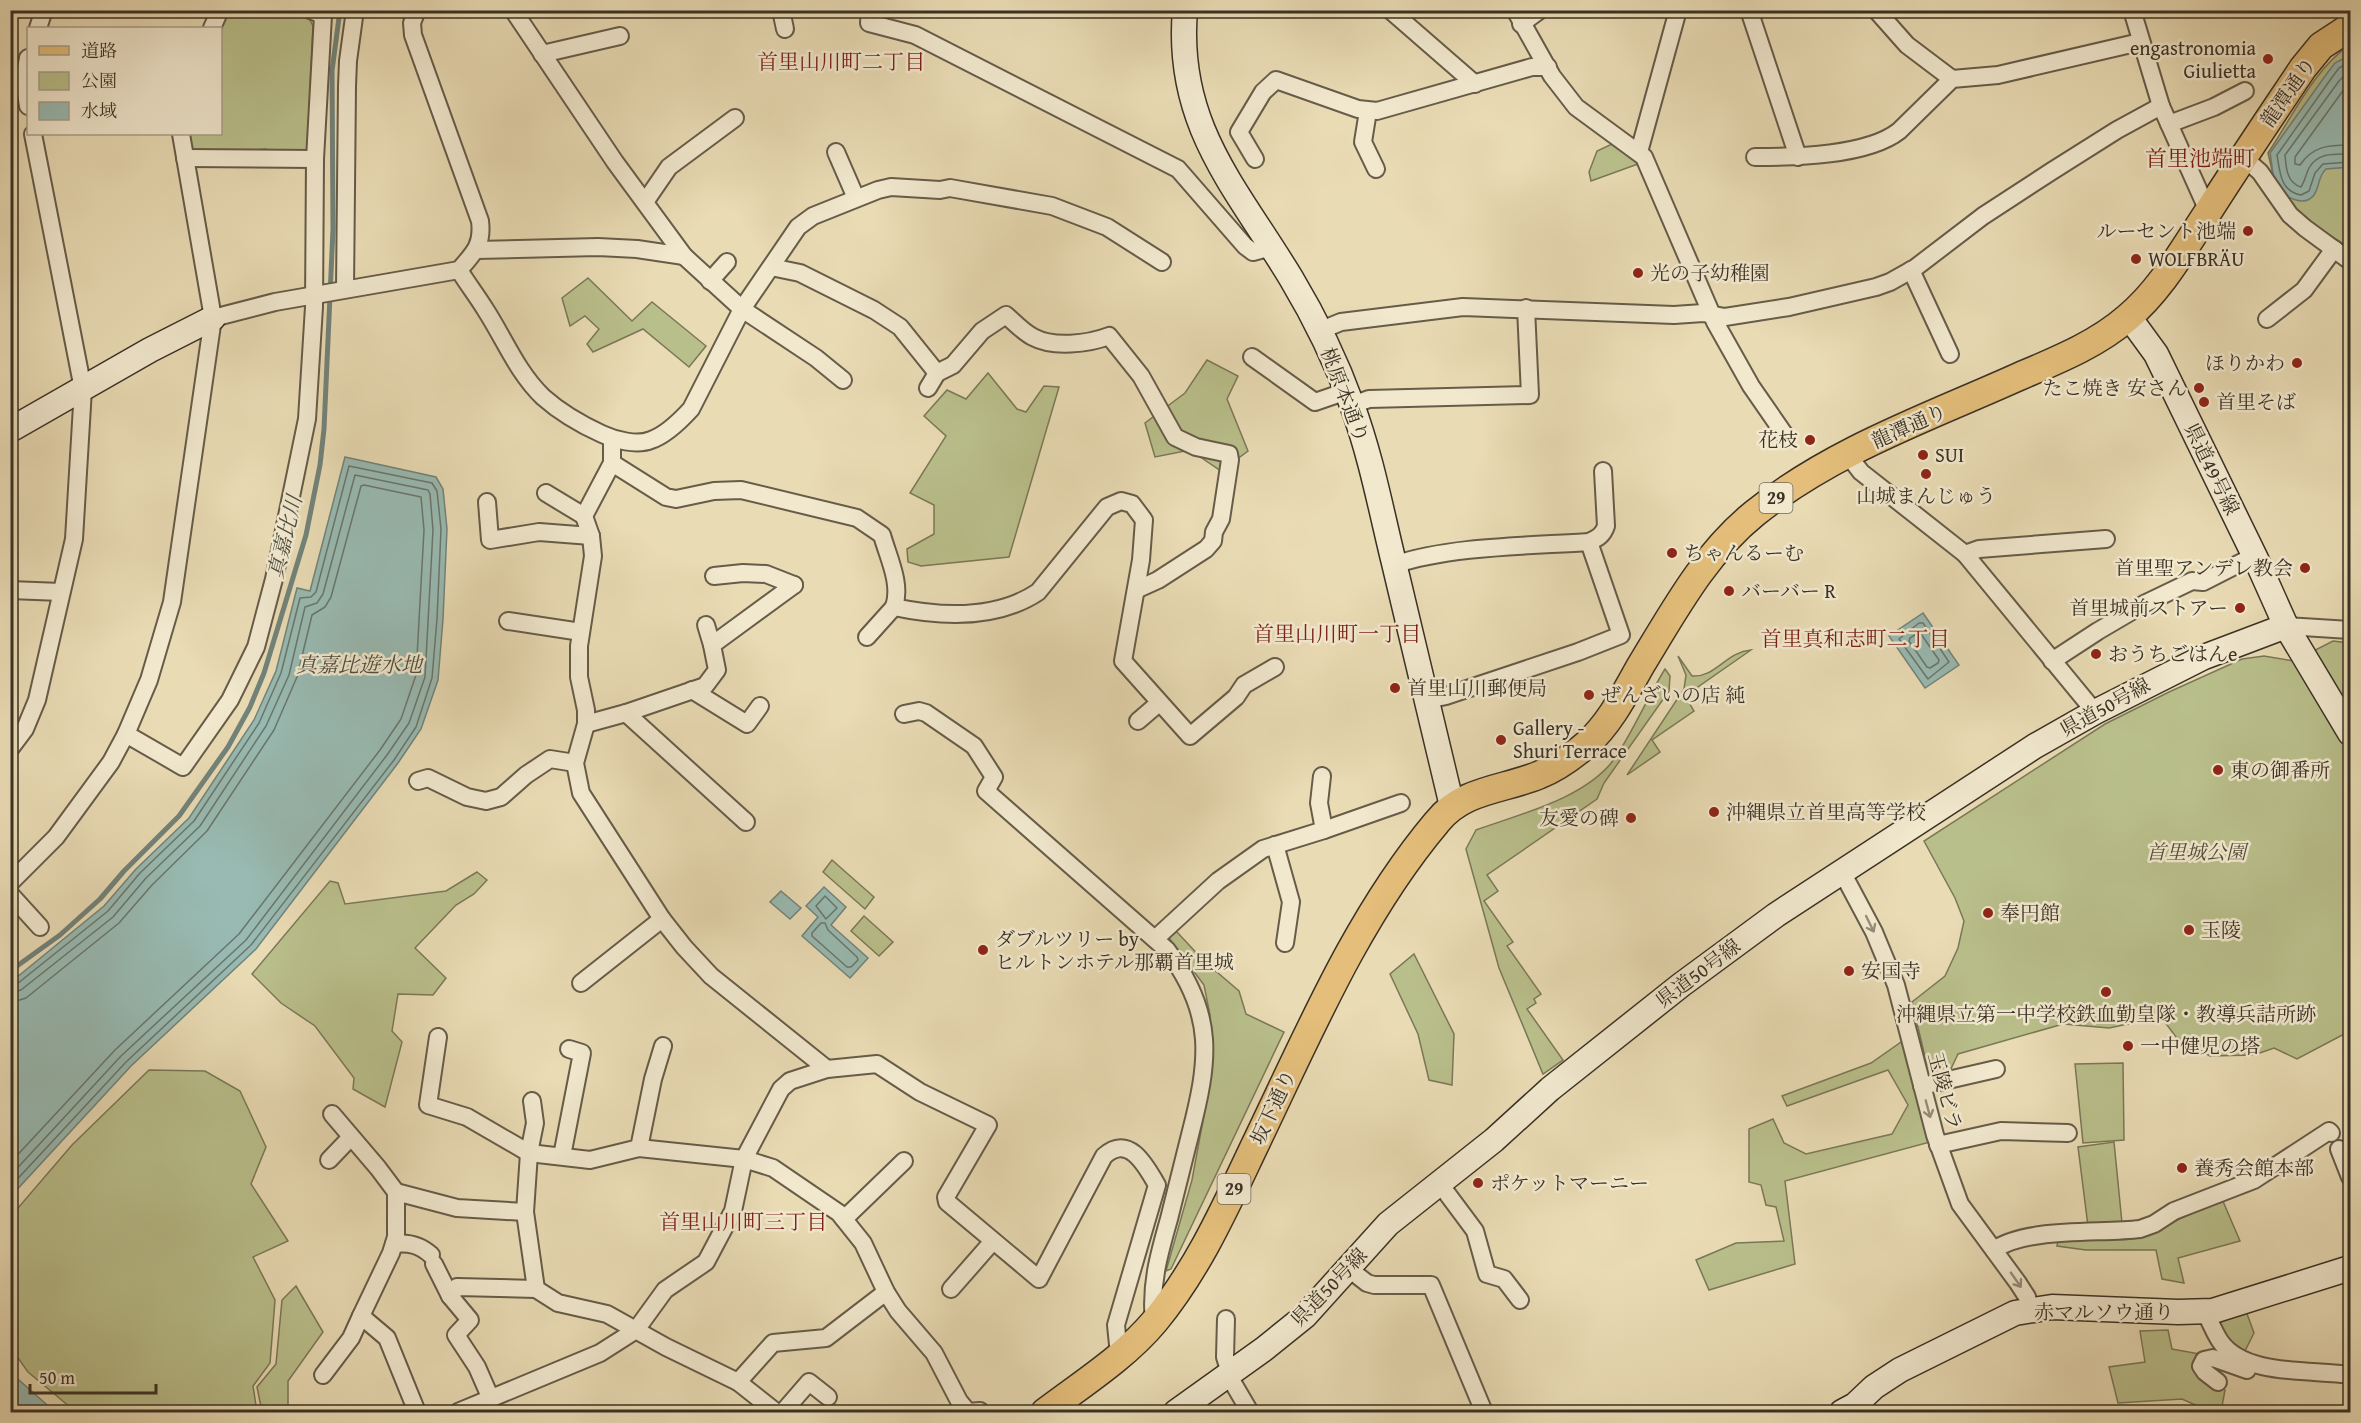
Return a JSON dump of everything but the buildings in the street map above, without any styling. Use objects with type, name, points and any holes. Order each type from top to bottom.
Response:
[{"type":"main road","name":"桃原本通り","points":[[1185,10],[1184,58],[1195,112],[1211,151],[1272,247],[1319,331],[1350,398],[1371,466],[1452,806]]},
{"type":"main road","name":"龍潭通り","points":[[1452,806],[1477,793],[1540,774],[1563,762],[1586,744],[1613,714],[1688,589],[1715,552],[1754,514],[1783,492],[1846,454],[2055,361],[2129,317],[2166,274],[2243,157],[2321,46],[2350,27]]},
{"type":"main road","name":"県道49号線","points":[[2129,317],[2156,354],[2263,559],[2286,626],[2350,733]]},
{"type":"main road","points":[[10,430],[160,345],[213,318]]},
{"type":"main road","name":"県道50号線","points":[[1176,1413],[1305,1316],[1388,1224],[1494,1140],[1543,1094],[1630,1024],[1776,915],[2035,746],[2095,712],[2204,657],[2286,626]]},
{"type":"main road","name":"坂下通り","points":[[1045,1413],[1119,1355],[1154,1322],[1189,1272],[1220,1220],[1323,1003],[1358,938],[1414,851],[1452,806]]},
{"type":"main road","name":"赤マルソウ通り","points":[[1842,1413],[1855,1405],[1874,1387],[1900,1370],[1999,1320],[2030,1309],[2052,1307],[2205,1312],[2247,1302],[2350,1268]]},
{"type":"street","points":[[38,27],[44,10]]},
{"type":"street","points":[[212,27],[220,10]]},
{"type":"street","points":[[343,290],[346,86],[356,10]]},
{"type":"street","points":[[213,318],[275,302],[459,270],[476,250],[482,235],[480,221],[415,44],[412,23],[417,10]]},
{"type":"street","points":[[513,10],[684,255],[742,309],[816,358],[843,380]]},
{"type":"street","points":[[870,10],[869,23],[915,35],[1178,169],[1245,246],[1253,252],[1272,247]]},
{"type":"street","points":[[1390,10],[1475,84]]},
{"type":"street","points":[[1540,10],[1518,17],[1548,67],[1576,107],[1644,157],[1711,315],[1751,386],[1787,438]]},
{"type":"street","points":[[1640,152],[1678,10]]},
{"type":"street","points":[[1749,10],[1798,158]]},
{"type":"street","points":[[1876,10],[1893,32],[1907,45],[1952,79]]},
{"type":"street","points":[[2132,10],[2161,106],[2208,211]]},
{"type":"street","points":[[784,11],[785,29]]},
{"type":"street","points":[[126,734],[183,767],[230,700],[256,647],[270,602],[307,419],[319,294],[315,159],[319,12]]},
{"type":"street","points":[[543,54],[620,36]]},
{"type":"street","points":[[1755,158],[1798,158],[1875,144],[1890,138],[1952,79],[1998,75],[2140,42]]},
{"type":"street","points":[[27,64],[24,80],[27,100]]},
{"type":"street","points":[[1255,159],[1239,132],[1263,92],[1276,80],[1368,111],[1386,109],[1532,68],[1548,67]]},
{"type":"street","points":[[2169,124],[2214,107],[2245,91]]},
{"type":"street","points":[[1319,331],[1341,322],[1463,307],[1725,317],[1789,307],[1876,287],[1911,270],[1983,216],[2042,177],[2117,130],[2161,106]]},
{"type":"street","points":[[1368,111],[1363,142],[1376,169]]},
{"type":"street","points":[[645,202],[669,167],[735,118]]},
{"type":"street","points":[[10,748],[25,729],[37,700],[74,539],[83,389],[33,135]]},
{"type":"street","points":[[10,883],[39,857],[70,820],[99,779],[126,734],[149,680],[172,602],[213,318],[181,135]]},
{"type":"street","points":[[836,152],[856,198]]},
{"type":"street","points":[[2243,157],[2264,177],[2290,215],[2350,261]]},
{"type":"street","points":[[185,158],[315,159]]},
{"type":"street","points":[[459,270],[527,379],[543,397],[571,419],[612,439],[635,442],[650,441],[691,410],[742,309],[798,227],[813,216],[878,190],[891,187],[940,190],[950,188],[1053,206],[1107,227],[1162,262]]},
{"type":"street","points":[[476,250],[598,247],[684,255]]},
{"type":"street","points":[[2267,319],[2304,290],[2334,249]]},
{"type":"street","points":[[710,281],[727,262]]},
{"type":"street","points":[[771,267],[801,273],[873,310],[900,327],[937,373]]},
{"type":"street","points":[[1911,270],[1950,354]]},
{"type":"street","points":[[1252,357],[1315,402],[1350,398],[1530,395],[1526,308]]},
{"type":"street","points":[[928,388],[937,373],[953,365],[982,331],[1006,315],[1033,337],[1063,344],[1097,340],[1109,336],[1141,376],[1175,437],[1196,447],[1229,454],[1230,460],[1221,519],[1214,532],[1213,541],[1206,549],[1158,580],[1136,590]]},
{"type":"street","points":[[584,516],[612,463],[612,439]]},
{"type":"street","points":[[1846,454],[1861,472],[1965,554],[2095,712]]},
{"type":"street","points":[[612,463],[666,497],[676,499],[714,491],[741,490],[857,518],[882,535],[898,596],[894,607],[867,637]]},
{"type":"street","points":[[1394,565],[1412,558],[1479,550],[1589,542],[1604,533],[1606,526],[1602,471]]},
{"type":"street","points":[[546,493],[584,516],[591,536],[593,556],[579,646],[579,677],[586,710],[586,724],[575,763],[581,793],[662,919],[684,947],[711,976],[827,1069]]},
{"type":"street","points":[[894,607],[923,613],[968,613],[1002,610],[1025,601],[1038,592],[1107,507],[1121,501],[1132,504],[1144,520],[1141,560],[1123,661],[1159,703],[1190,736],[1236,698],[1244,685],[1275,667]]},
{"type":"street","points":[[487,502],[490,540],[539,532],[591,536]]},
{"type":"street","points":[[1965,554],[1979,549],[2106,539]]},
{"type":"street","points":[[1426,700],[1446,696],[1621,635],[1589,542]]},
{"type":"street","points":[[2052,661],[2144,604],[2192,581],[2203,582],[2263,559]]},
{"type":"street","points":[[712,645],[794,585],[766,574],[743,573],[714,576]]},
{"type":"street","points":[[10,590],[61,592]]},
{"type":"street","points":[[508,621],[581,632]]},
{"type":"street","points":[[586,724],[705,686],[717,670],[706,625]]},
{"type":"street","points":[[2286,626],[2350,630]]},
{"type":"street","points":[[692,690],[747,724],[760,706]]},
{"type":"street","points":[[1138,721],[1159,703]]},
{"type":"street","points":[[904,714],[919,711],[926,713],[974,746],[994,777],[986,791],[1155,939],[1179,966],[1197,1002],[1202,1021],[1206,1062],[1197,1111],[1155,1269],[1152,1300],[1154,1322]]},
{"type":"street","points":[[626,713],[746,822]]},
{"type":"street","points":[[418,782],[429,778],[467,797],[486,801],[501,797],[526,775],[550,759],[575,763]]},
{"type":"street","points":[[1322,776],[1319,803],[1324,830]]},
{"type":"street","points":[[1155,939],[1218,881],[1263,849],[1401,803]]},
{"type":"street","points":[[1275,845],[1291,902],[1285,944]]},
{"type":"street","name":"玉陵ビラ","points":[[1842,872],[1874,933],[1896,985],[1938,1145],[1960,1204],[2023,1290],[2030,1309]]},
{"type":"street","points":[[10,894],[39,927]]},
{"type":"street","points":[[581,983],[662,919]]},
{"type":"street","points":[[438,1037],[428,1105],[467,1117],[529,1153],[590,1160],[639,1148],[744,1159],[773,1168],[839,1213],[863,1243],[886,1292],[898,1311],[934,1353],[959,1401],[968,1412],[980,1411]]},
{"type":"street","points":[[639,1148],[653,1079],[663,1046]]},
{"type":"street","points":[[562,1156],[582,1053],[569,1049]]},
{"type":"street","points":[[458,1413],[600,1353],[636,1330],[665,1290],[706,1262],[733,1211],[744,1159],[781,1089],[790,1081],[827,1069],[877,1064],[920,1092],[988,1125],[946,1197],[946,1202],[1039,1279],[1104,1156],[1126,1148],[1130,1149],[1146,1166],[1157,1185],[1118,1314],[1116,1338],[1119,1355]]},
{"type":"street","points":[[1922,1086],[1996,1069]]},
{"type":"street","points":[[532,1101],[535,1123],[529,1153],[525,1212],[536,1289]]},
{"type":"street","points":[[323,1375],[351,1338],[396,1237],[396,1192],[332,1114]]},
{"type":"street","points":[[1938,1145],[2001,1131],[2068,1132]]},
{"type":"street","points":[[1994,1250],[2003,1244],[2046,1235],[2140,1229],[2154,1224],[2174,1211],[2254,1180],[2329,1131],[2331,1133]]},
{"type":"street","points":[[329,1160],[351,1137]]},
{"type":"street","points":[[2339,1149],[2350,1177]]},
{"type":"street","points":[[844,1220],[904,1161]]},
{"type":"street","points":[[1440,1184],[1475,1231],[1487,1274],[1504,1279],[1520,1300]]},
{"type":"street","points":[[396,1192],[457,1208],[525,1212]]},
{"type":"street","points":[[951,1289],[993,1241]]},
{"type":"street","points":[[394,1244],[406,1242],[423,1248],[433,1260],[450,1296],[470,1320],[456,1335],[477,1366],[491,1399]]},
{"type":"street","points":[[1349,1269],[1374,1286],[1431,1285],[1484,1413]]},
{"type":"street","points":[[450,1296],[458,1287],[536,1289],[558,1303],[607,1314],[738,1382],[776,1413]]},
{"type":"street","points":[[738,1382],[773,1343],[826,1338],[886,1292]]},
{"type":"street","points":[[2205,1312],[2220,1341],[2234,1353],[2250,1361],[2277,1370],[2350,1375]]},
{"type":"street","points":[[361,1316],[387,1338],[417,1413]]},
{"type":"street","points":[[1226,1319],[1225,1358],[1229,1374],[1250,1413]]},
{"type":"street","points":[[2218,1382],[2201,1366],[2204,1360],[2213,1358],[2247,1370],[2250,1361]]},
{"type":"street","points":[[783,1413],[809,1382],[828,1397]]},
{"type":"green space","points":[[228,11],[299,12],[305,14],[311,21],[313,26],[307,155],[268,154],[266,149],[190,155],[187,135],[222,135],[220,27]]},
{"type":"green space","points":[[2350,45],[2350,248],[2305,220],[2275,184],[2268,153],[2304,94],[2326,66]]},
{"type":"green space","points":[[1614,143],[1637,159],[1638,164],[1591,181],[1589,172],[1597,151]]},
{"type":"green space","points":[[588,278],[632,321],[652,302],[706,346],[689,367],[643,329],[593,352],[587,344],[599,329],[585,316],[570,326],[562,298]]},
{"type":"green space","points":[[1207,360],[1238,376],[1227,399],[1248,451],[1221,471],[1190,450],[1155,457],[1145,423],[1185,393]]},
{"type":"green space","points":[[988,373],[1017,409],[1026,412],[1044,386],[1059,387],[1009,557],[921,566],[908,562],[907,549],[934,534],[934,505],[910,493],[946,436],[924,416],[947,390],[966,399]]},
{"type":"green space","name":"首里城公園","points":[[2333,641],[2350,643],[2350,1031],[2297,1059],[2274,1048],[2254,1055],[2210,1056],[2176,1037],[2161,1017],[2109,1028],[2063,1024],[1958,1054],[1950,1071],[1933,1076],[1926,1061],[1912,1002],[1945,976],[1958,948],[1964,921],[1955,898],[1924,841],[2105,724],[2169,692],[2242,659],[2264,656],[2294,661]]},
{"type":"green space","points":[[1751,650],[1685,696],[1694,711],[1652,740],[1660,752],[1627,775],[1684,689],[1686,675],[1678,656],[1692,676],[1700,676],[1734,655]]},
{"type":"green space","points":[[1665,669],[1670,676],[1669,691],[1604,783],[1597,799],[1487,875],[1498,891],[1484,901],[1513,942],[1507,946],[1541,994],[1534,999],[1536,1003],[1527,1009],[1563,1060],[1543,1074],[1499,968],[1466,849],[1476,830],[1552,803],[1588,784],[1603,772],[1622,747]]},
{"type":"green space","points":[[832,860],[874,897],[865,909],[823,872]]},
{"type":"green space","points":[[477,872],[487,880],[474,894],[456,905],[415,948],[446,978],[433,995],[398,994],[392,1031],[402,1042],[385,1107],[353,1089],[354,1078],[315,1026],[281,1003],[252,974],[330,881],[338,883],[345,904],[446,891]]},
{"type":"green space","points":[[864,916],[893,942],[879,956],[851,931]]},
{"type":"green space","points":[[1176,931],[1204,961],[1239,991],[1246,1014],[1284,1032],[1171,1269],[1166,1271],[1192,1180],[1211,1077],[1210,1015],[1204,985],[1169,938],[1169,934]]},
{"type":"green space","points":[[1414,954],[1454,1034],[1452,1085],[1429,1080],[1418,1034],[1390,974]]},
{"type":"green space","points":[[1904,1040],[1930,1142],[1785,1181],[1795,1264],[1709,1290],[1696,1260],[1736,1243],[1784,1241],[1776,1207],[1766,1205],[1761,1185],[1749,1182],[1749,1129],[1773,1119],[1784,1143],[1806,1154],[1892,1134],[1908,1105],[1888,1070],[1787,1106],[1782,1096],[1871,1063]]},
{"type":"green space","points":[[2123,1063],[2124,1140],[2083,1143],[2075,1064]]},
{"type":"green space","points":[[149,1070],[205,1071],[240,1091],[266,1147],[251,1184],[288,1241],[253,1257],[275,1300],[270,1363],[253,1386],[257,1412],[229,1412],[225,1408],[221,1412],[76,1412],[28,1372],[13,1351],[10,1336],[11,1231],[18,1208],[72,1145]]},
{"type":"green space","points":[[2114,1142],[2122,1223],[2088,1226],[2078,1147]]},
{"type":"green space","points":[[2222,1199],[2240,1241],[2178,1258],[2184,1283],[2162,1279],[2156,1250],[2086,1250],[2057,1246],[2058,1239],[2156,1230]]},
{"type":"green space","points":[[296,1286],[323,1332],[288,1381],[288,1412],[262,1412],[257,1387],[276,1364],[282,1300]]},
{"type":"green space","points":[[2246,1311],[2254,1333],[2245,1351],[2227,1340],[2218,1317]]},
{"type":"green space","points":[[2168,1330],[2172,1349],[2200,1354],[2198,1368],[2225,1390],[2221,1412],[2211,1412],[2182,1399],[2118,1403],[2109,1367],[2145,1362],[2140,1331]]},
{"type":"water","points":[[2350,55],[2350,167],[2326,169],[2310,199],[2294,200],[2284,194],[2275,183],[2270,153],[2335,63]]},
{"type":"water","name":"真嘉比遊水地","points":[[345,457],[436,477],[443,489],[447,529],[438,680],[421,729],[398,763],[256,949],[131,1066],[11,1196],[11,982],[104,906],[136,869],[189,818],[254,720],[276,671],[297,588],[310,591]]},
{"type":"water","points":[[1923,613],[1959,665],[1925,688],[1889,636]]},
{"type":"water","points":[[824,887],[846,907],[831,925],[868,958],[850,978],[802,936],[818,917],[806,906]]},
{"type":"water","points":[[781,891],[801,908],[790,919],[770,902]]},
{"type":"water","points":[[11,1373],[55,1412],[11,1412]]},
{"type":"waterway","name":"真嘉比川","points":[[10,971],[60,935],[100,899],[124,871],[179,816],[228,747],[250,707],[264,673],[306,535],[320,465],[324,429],[333,229],[332,71],[340,10]]},
{"type":"place","name":"engastronomia Giulietta","points":[[2268,59]]},
{"type":"place","name":"ルーセント池端","points":[[2248,231]]},
{"type":"place","name":"WOLFBRÄU","points":[[2136,259]]},
{"type":"place","name":"光の子幼稚園","points":[[1638,273]]},
{"type":"place","name":"ほりかわ","points":[[2297,363]]},
{"type":"place","name":"たこ焼き 安さん","points":[[2199,388]]},
{"type":"place","name":"首里そば","points":[[2204,402]]},
{"type":"place","name":"花枝","points":[[1810,440]]},
{"type":"place","name":"SUI","points":[[1923,455]]},
{"type":"place","name":"山城まんじゅう","points":[[1926,474]]},
{"type":"place","name":"ちゃんるーむ","points":[[1672,553]]},
{"type":"place","name":"首里聖アンデレ教会","points":[[2305,568]]},
{"type":"place","name":"バーバー R","points":[[1729,591]]},
{"type":"place","name":"首里城前ストアー","points":[[2240,608]]},
{"type":"place","name":"おうちごはんe","points":[[2096,654]]},
{"type":"place","name":"首里山川郵便局","points":[[1395,688]]},
{"type":"place","name":"ぜんざいの店 純","points":[[1589,695]]},
{"type":"place","name":"Gallery - Shuri Terrace","points":[[1501,740]]},
{"type":"place","name":"東の御番所","points":[[2218,770]]},
{"type":"place","name":"沖縄県立首里高等学校","points":[[1714,812]]},
{"type":"place","name":"友愛の碑","points":[[1631,818]]},
{"type":"place","name":"奉円館","points":[[1988,913]]},
{"type":"place","name":"玉陵","points":[[2189,930]]},
{"type":"place","name":"ダブルツリー by ヒルトンホテル那覇首里城","points":[[983,950]]},
{"type":"place","name":"安国寺","points":[[1849,971]]},
{"type":"place","name":"沖縄県立第一中学校鉄血勤皇隊・教導兵詰所跡","points":[[2106,992]]},
{"type":"place","name":"一中健児の塔","points":[[2128,1046]]},
{"type":"place","name":"養秀会館本部","points":[[2182,1168]]},
{"type":"place","name":"ポケットマーニー","points":[[1478,1183]]},
{"type":"district","name":"首里山川町二丁目","points":[[841,62]]},
{"type":"district","name":"首里池端町","points":[[2200,158]]},
{"type":"district","name":"首里山川町一丁目","points":[[1337,634]]},
{"type":"district","name":"首里真和志町二丁目","points":[[1855,639]]},
{"type":"district","name":"首里山川町三丁目","points":[[743,1222]]}]
